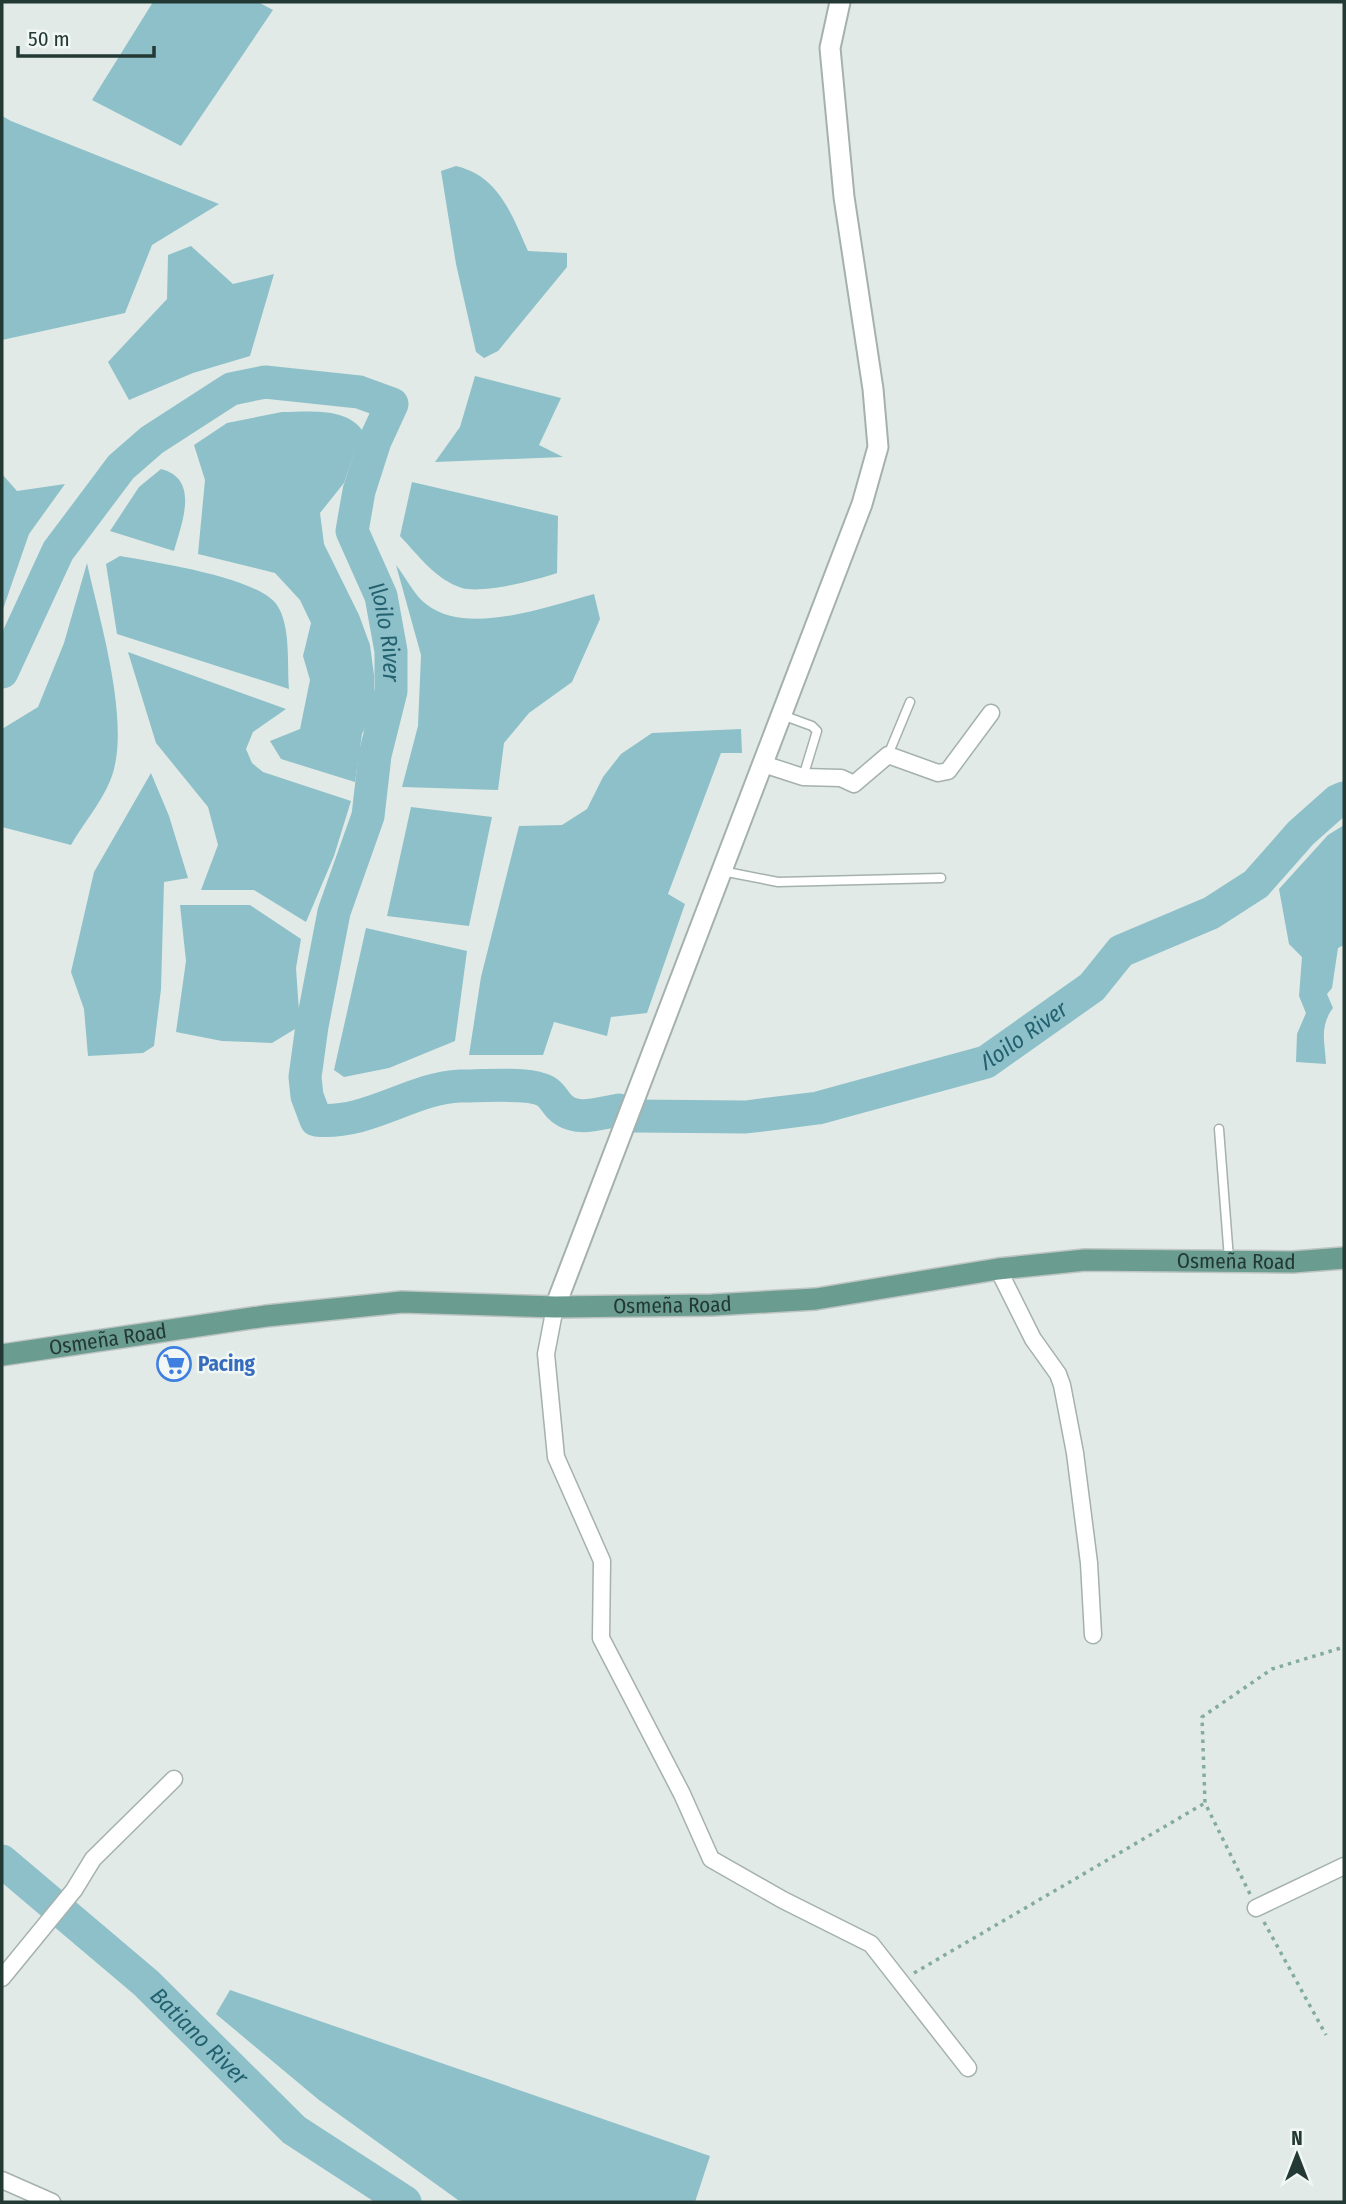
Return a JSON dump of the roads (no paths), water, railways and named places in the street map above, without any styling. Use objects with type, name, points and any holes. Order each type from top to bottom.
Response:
[{"type":"main road","name":"Osmeña Road","points":[[2,1354],[266,1316],[402,1302],[555,1307],[712,1305],[816,1299],[998,1269],[1085,1260],[1229,1262],[1344,1258]]},
{"type":"street","points":[[841,2],[830,48],[844,197],[873,389],[878,447],[862,504],[555,1307],[546,1354],[556,1457],[602,1561],[601,1638],[682,1794],[711,1859],[783,1900],[871,1944],[968,2068]]},
{"type":"street","points":[[763,764],[803,777],[841,778],[854,784],[888,755],[938,773],[948,771],[992,713]]},
{"type":"street","points":[[998,1269],[1033,1339],[1058,1374],[1062,1385],[1075,1453],[1089,1563],[1093,1635]]},
{"type":"street","points":[[2,1978],[74,1890],[93,1859],[174,1779]]},
{"type":"street","points":[[1256,1908],[1344,1866]]},
{"type":"street","points":[[2,2180],[52,2202]]},
{"type":"lane","points":[[888,755],[910,702]]},
{"type":"lane","points":[[781,715],[812,726],[817,731],[803,777]]},
{"type":"lane","points":[[722,871],[778,882],[941,878]]},
{"type":"lane","points":[[1219,1129],[1229,1262]]},
{"type":"water","points":[[153,2],[258,2],[273,10],[181,146],[92,100]]},
{"type":"water","points":[[2,116],[219,204],[152,245],[125,313],[2,340]]},
{"type":"water","points":[[456,166],[483,178],[493,188],[510,211],[528,251],[567,253],[567,267],[498,351],[484,358],[476,352],[456,264],[441,171]]},
{"type":"water","points":[[191,246],[233,284],[274,274],[250,356],[193,373],[129,400],[108,362],[167,299],[168,255]]},
{"type":"water","points":[[475,376],[561,398],[539,445],[563,457],[435,462],[460,427]]},
{"type":"water","points":[[282,412],[336,414],[346,417],[362,430],[344,483],[320,513],[324,544],[359,615],[370,645],[374,675],[374,711],[362,734],[355,782],[281,759],[270,741],[300,729],[310,680],[303,656],[311,623],[300,600],[275,573],[198,554],[205,480],[194,445],[227,423]]},
{"type":"water","points":[[161,469],[173,474],[181,482],[184,492],[184,515],[174,551],[110,531],[139,487]]},
{"type":"water","points":[[2,474],[17,491],[65,484],[29,534],[2,612]]},
{"type":"water","points":[[412,482],[558,516],[557,573],[483,589],[462,588],[444,579],[400,536]]},
{"type":"water","points":[[120,556],[204,572],[249,586],[266,595],[277,605],[284,623],[288,646],[289,689],[117,634],[106,564]]},
{"type":"water","points":[[87,563],[112,673],[118,732],[116,758],[110,781],[71,845],[2,827],[2,729],[38,707],[64,643]]},
{"type":"water","points":[[396,565],[426,604],[443,614],[463,618],[508,616],[594,594],[600,619],[572,682],[529,713],[504,743],[498,790],[402,787],[418,726],[421,655]]},
{"type":"water","points":[[128,652],[286,709],[253,732],[246,749],[252,763],[263,772],[351,801],[334,856],[306,922],[254,890],[201,890],[218,845],[208,807],[156,743]]},
{"type":"water","points":[[741,729],[742,753],[721,753],[668,894],[685,904],[647,1013],[611,1017],[607,1036],[554,1022],[543,1055],[469,1055],[481,977],[519,826],[562,825],[587,809],[603,777],[621,754],[652,733]]},
{"type":"water","points":[[151,773],[169,816],[188,878],[164,882],[161,989],[154,1046],[143,1053],[88,1056],[84,1009],[71,972],[94,872]]},
{"type":"water","points":[[411,807],[492,817],[469,926],[387,916]]},
{"type":"water","points":[[1344,825],[1344,945],[1338,948],[1332,988],[1327,994],[1333,1008],[1324,1028],[1326,1064],[1296,1062],[1297,1034],[1306,1013],[1299,996],[1302,957],[1289,944],[1279,889],[1328,835]]},
{"type":"water","points":[[180,905],[250,905],[301,939],[296,968],[300,1026],[272,1043],[222,1041],[176,1032],[186,961]]},
{"type":"water","points":[[366,928],[467,951],[455,1041],[389,1068],[344,1077],[334,1070]]},
{"type":"water","points":[[230,1990],[710,2156],[695,2202],[458,2200],[319,2100],[216,2014]]},
{"type":"waterway","name":"Iloilo River","points":[[2,672],[58,551],[121,467],[152,440],[231,389],[265,382],[359,392],[392,404],[375,441],[359,491],[352,531],[381,596],[391,651],[391,691],[375,755],[368,816],[334,912],[312,1026],[305,1077],[307,1096],[316,1120],[354,1117],[424,1093],[460,1086],[533,1087],[547,1092],[565,1111],[580,1116],[619,1110]]},
{"type":"waterway","name":"Iloilo River","points":[[635,1116],[746,1117],[818,1108],[986,1062],[1092,987],[1121,951],[1211,913],[1256,884],[1301,833],[1344,798]]},
{"type":"waterway","name":"Batiano River","points":[[2,1861],[146,1983],[294,2130],[405,2202]]},
{"type":"place","name":"Pacing","points":[[174,1364]]}]
